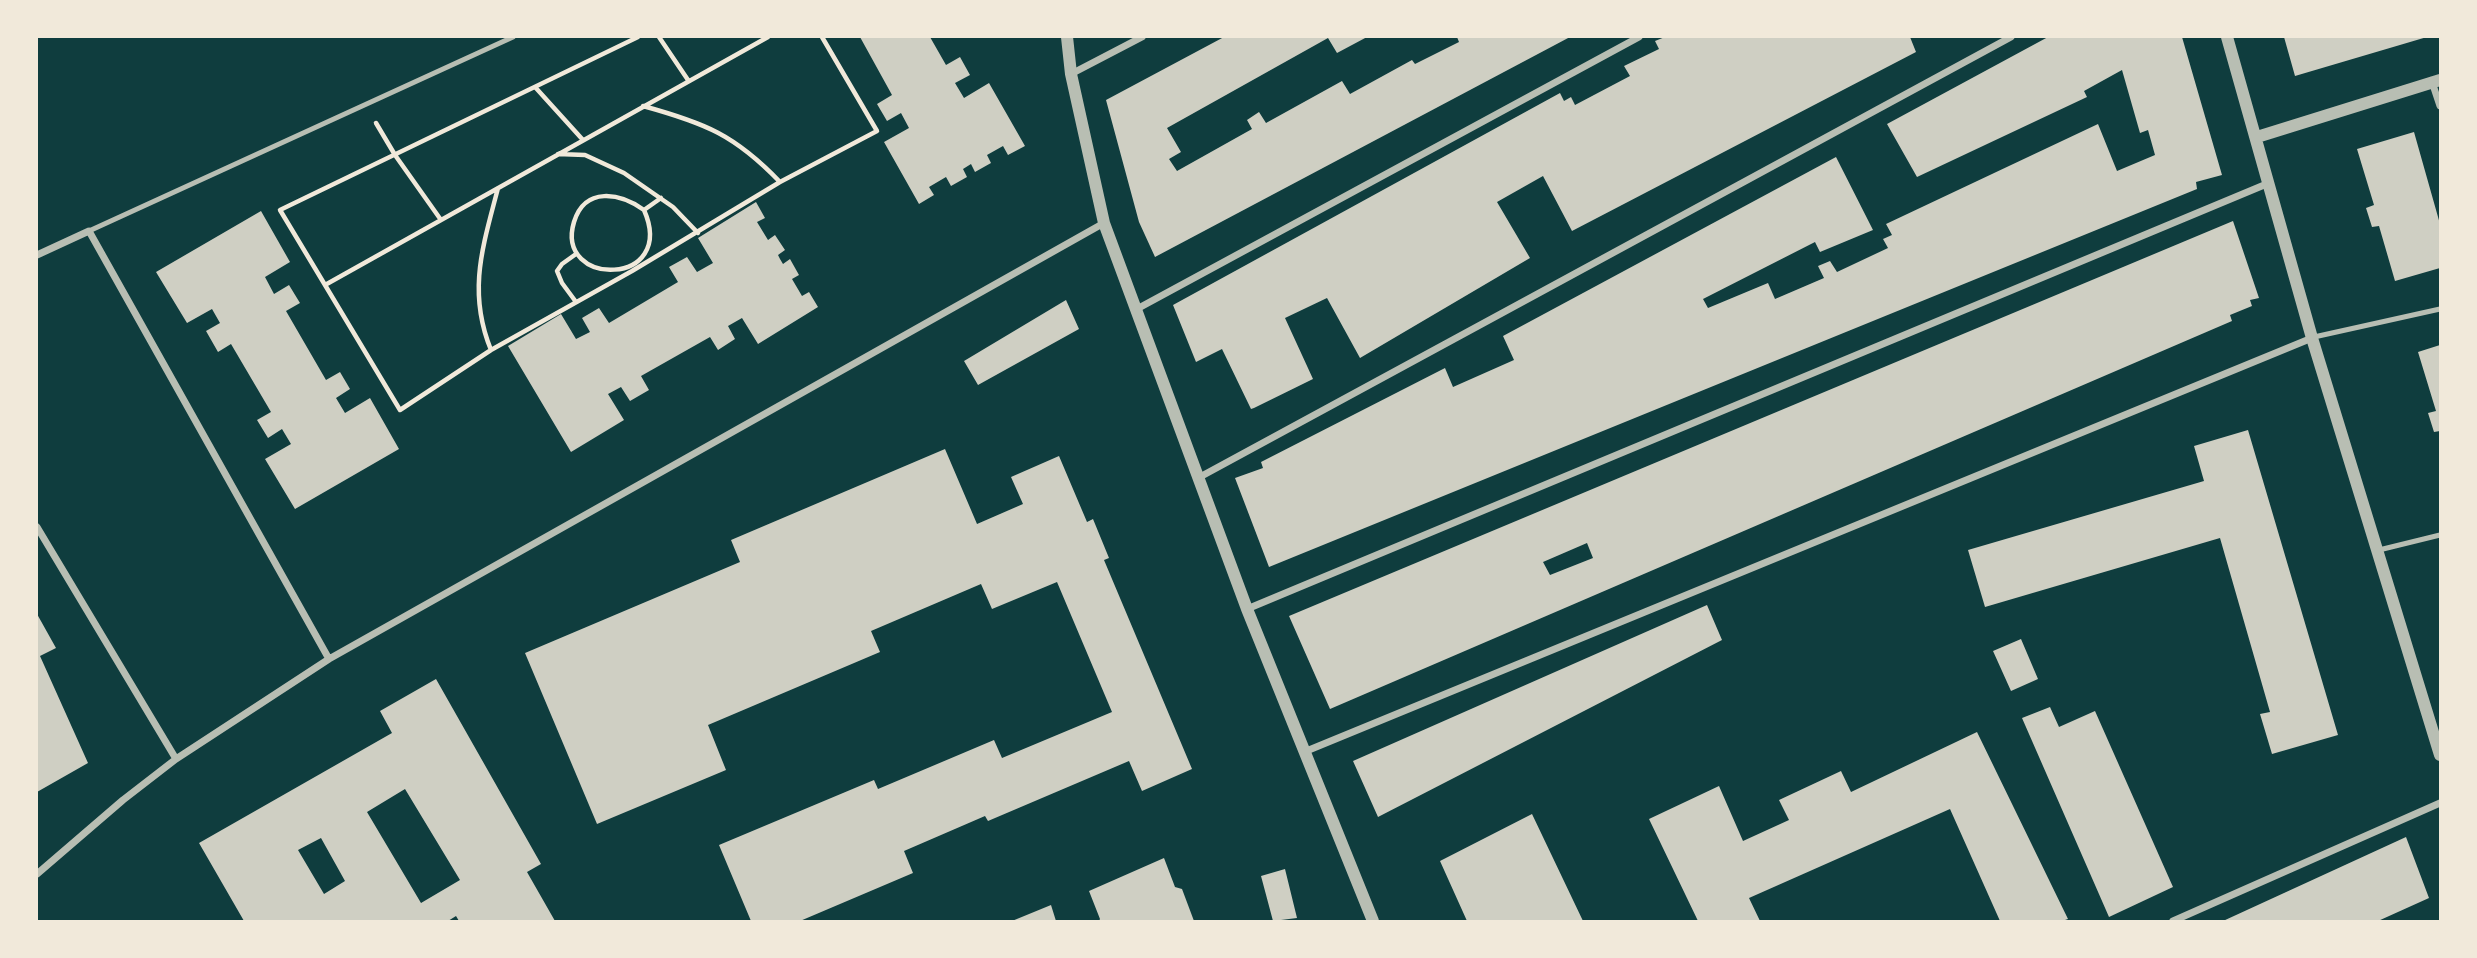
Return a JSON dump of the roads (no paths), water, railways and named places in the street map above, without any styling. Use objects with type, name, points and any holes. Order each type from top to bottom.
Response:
[{"type":"street","points":[[1067,37],[1072,74],[1104,223],[1247,610],[1373,921]]},
{"type":"street","points":[[1072,74],[1142,37]]},
{"type":"street","points":[[1135,310],[1639,37]]},
{"type":"street","points":[[1198,478],[2011,37]]},
{"type":"street","points":[[2227,37],[2312,338],[2440,755]]},
{"type":"street","points":[[2257,137],[2436,81],[2440,106]]},
{"type":"street","points":[[1247,610],[2269,183]]},
{"type":"street","points":[[37,874],[123,800],[177,759],[329,659],[1104,223]]},
{"type":"street","points":[[37,256],[89,231],[329,659]]},
{"type":"street","points":[[1304,752],[2312,338]]},
{"type":"street","points":[[37,527],[177,759]]},
{"type":"street","points":[[2173,921],[2440,803]]},
{"type":"lane","points":[[89,231],[513,37]]},
{"type":"lane","points":[[2312,338],[2440,309]]},
{"type":"lane","points":[[2379,550],[2440,535]]}]
